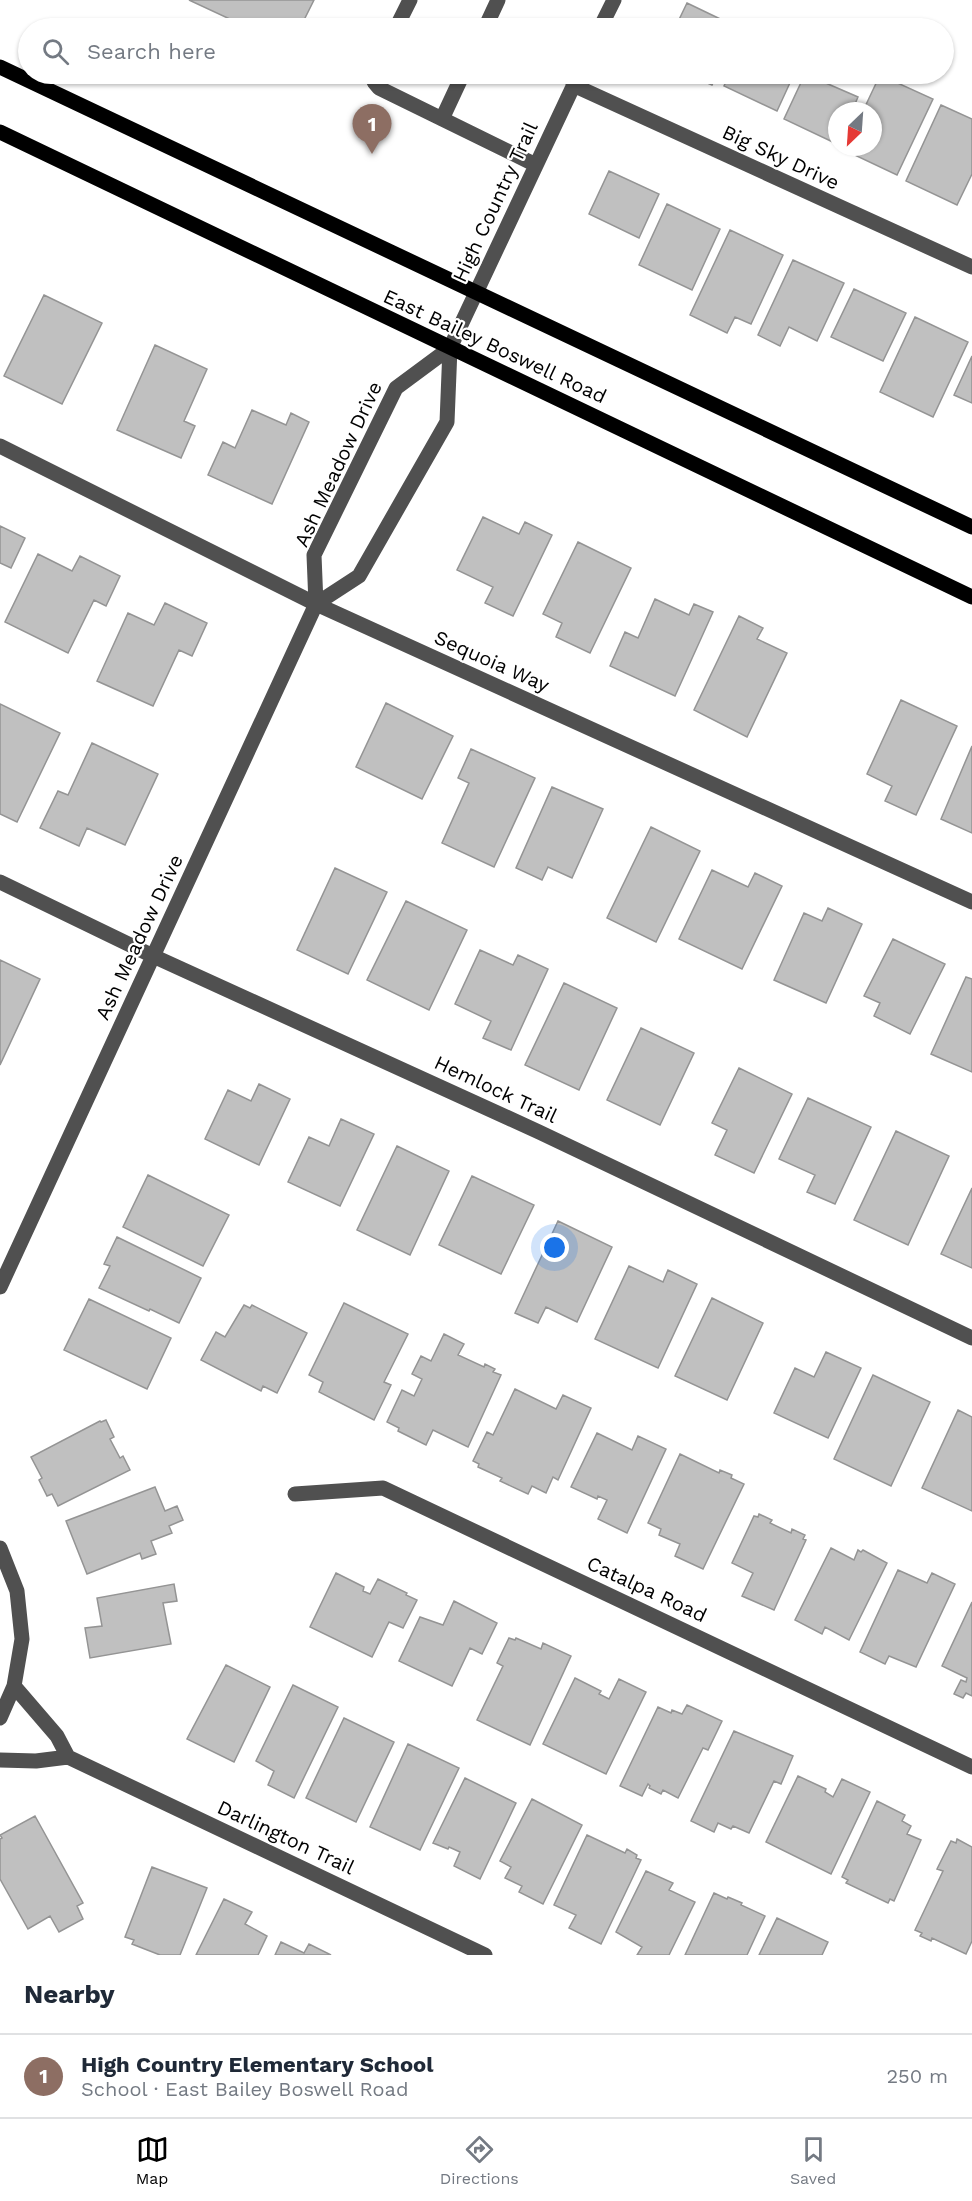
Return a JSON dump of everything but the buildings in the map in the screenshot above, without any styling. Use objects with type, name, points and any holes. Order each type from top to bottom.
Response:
[{"type":"main road","name":"East Bailey Boswell Road","points":[[0,67],[18,75]]},
{"type":"main road","name":"East Bailey Boswell Road","points":[[36,84],[972,527]]},
{"type":"main road","name":"East Bailey Boswell Road","points":[[0,132],[972,597]]},
{"type":"street","points":[[401,18],[410,0]]},
{"type":"street","points":[[489,18],[498,0]]},
{"type":"street","points":[[605,18],[614,0]]},
{"type":"street","points":[[376,84],[379,88],[536,165]]},
{"type":"street","points":[[442,119],[458,84]]},
{"type":"street","name":"High Country Trail","points":[[450,348],[574,84]]},
{"type":"street","name":"Big Sky Drive","points":[[584,84],[972,267]]},
{"type":"street","points":[[316,604],[359,576],[447,422],[450,348]]},
{"type":"street","name":"Ash Meadow Drive","points":[[0,1287],[316,604],[314,555],[396,388],[450,348]]},
{"type":"street","name":"Sequoia Way","points":[[0,446],[316,604],[972,902]]},
{"type":"street","name":"Hemlock Trail","points":[[0,882],[153,956],[539,1132],[972,1338]]},
{"type":"street","name":"Catalpa Road","points":[[295,1494],[383,1488],[972,1767]]},
{"type":"street","points":[[0,1548],[17,1591],[22,1639],[14,1686],[0,1718]]},
{"type":"street","points":[[0,1760],[36,1761],[68,1757],[57,1736],[14,1686]]},
{"type":"street","name":"Darlington Trail","points":[[68,1757],[485,1955]]},
{"type":"place","name":"High Country Elementary School","points":[[372,154]]}]
